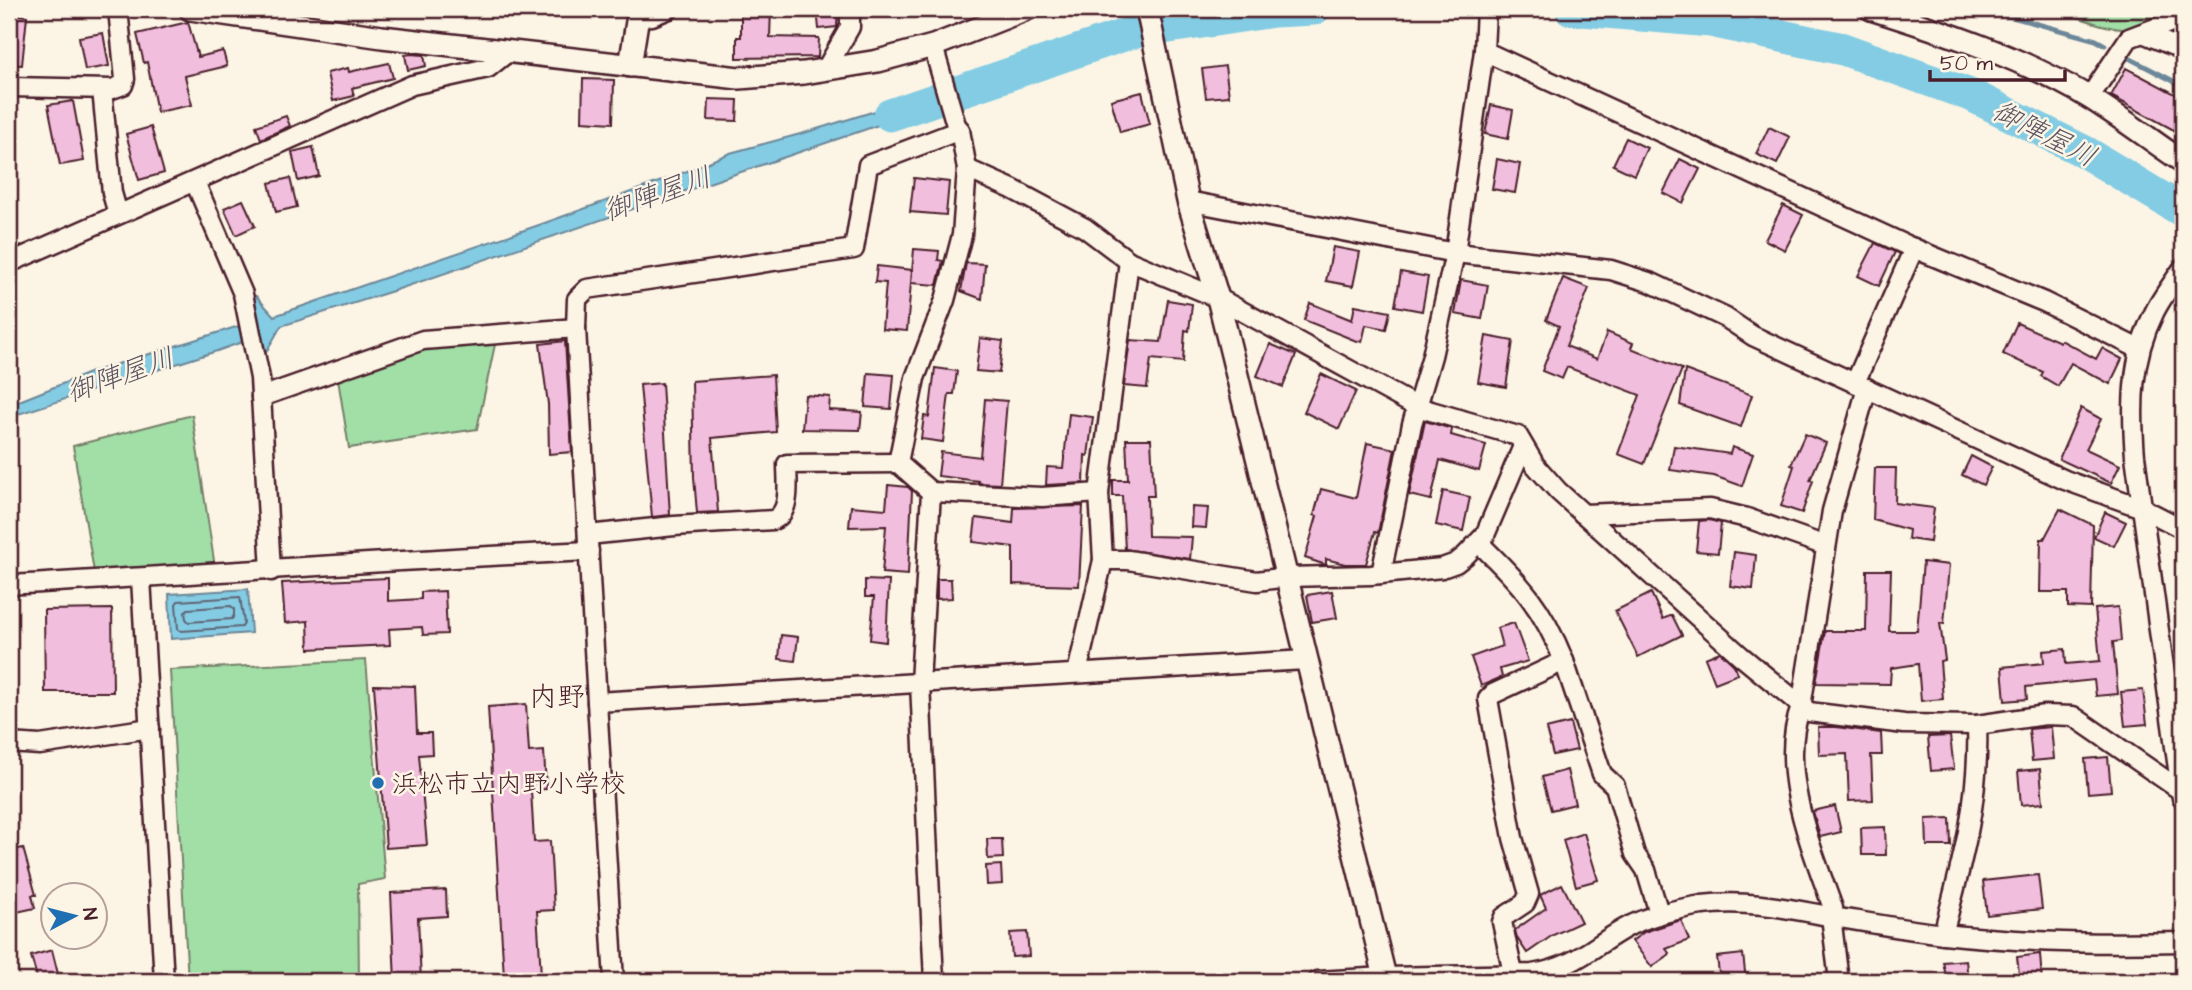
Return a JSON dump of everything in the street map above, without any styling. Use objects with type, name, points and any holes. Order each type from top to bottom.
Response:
[{"type":"street","points":[[9,88],[119,88],[125,79],[118,9]]},
{"type":"street","points":[[190,9],[382,37],[739,78],[935,53],[1027,9]]},
{"type":"street","points":[[630,66],[638,13],[652,16],[669,9]]},
{"type":"street","points":[[826,69],[850,27],[850,9]]},
{"type":"street","points":[[1147,9],[1188,201],[1218,299],[1386,979]]},
{"type":"street","points":[[1381,574],[1401,472],[1432,356],[1455,253],[1485,43],[1486,9]]},
{"type":"street","points":[[1871,9],[2001,54],[2089,98],[2183,162]]},
{"type":"street","points":[[2089,98],[2129,38],[2183,20]]},
{"type":"street","points":[[2145,34],[2183,50]]},
{"type":"street","points":[[1485,43],[1914,248],[2044,302],[2139,349]]},
{"type":"street","points":[[9,263],[412,85],[488,68],[508,52]]},
{"type":"street","points":[[898,463],[915,378],[945,300],[962,235],[967,169],[958,127],[935,53]]},
{"type":"street","points":[[102,89],[112,194],[118,214]]},
{"type":"street","points":[[614,981],[576,328],[577,299],[587,289],[854,249],[868,165],[958,127]]},
{"type":"street","points":[[967,169],[1012,189],[1085,228],[1129,261],[1218,299],[1417,407],[1518,436],[1535,465],[1583,514],[1809,712],[1904,724],[1977,725],[2045,715],[2073,716],[2183,796]]},
{"type":"street","points":[[195,182],[243,294],[257,361],[271,571]]},
{"type":"street","points":[[1188,201],[1455,253],[1611,270],[1652,283],[1726,318],[1753,336],[2065,480],[2142,508],[2183,529]]},
{"type":"street","points":[[1839,981],[1830,916],[1833,908],[1808,840],[1796,787],[1796,719],[1801,707],[1826,546],[1861,385],[1914,248]]},
{"type":"street","points":[[1077,673],[1103,560],[1099,493],[1129,261]]},
{"type":"street","points":[[2183,268],[2154,312],[2139,349],[2131,410],[2142,508],[2183,796]]},
{"type":"street","points":[[261,397],[423,340],[576,328]]},
{"type":"street","points":[[1103,560],[1128,560],[1257,581],[1442,568],[1456,563],[1485,535],[1523,446]]},
{"type":"street","points":[[9,585],[271,571],[417,559],[589,543],[674,526],[773,520],[781,517],[785,509],[787,464],[898,463],[932,492],[1042,497],[1099,493]]},
{"type":"street","points":[[932,492],[920,683],[934,981]]},
{"type":"street","points":[[1583,514],[1710,509],[1747,518],[1826,546]]},
{"type":"street","points":[[1479,542],[1523,586],[1548,623],[1564,661],[1602,774],[1615,786],[1635,854],[1646,870],[1659,913]]},
{"type":"street","points":[[141,578],[164,981]]},
{"type":"street","points":[[597,702],[1306,660]]},
{"type":"street","points":[[1516,977],[1502,922],[1504,917],[1525,903],[1529,894],[1513,838],[1488,699],[1493,694],[1564,661]]},
{"type":"street","points":[[1943,934],[1963,861],[1973,807],[1978,763],[1977,725]]},
{"type":"street","points":[[9,743],[32,746],[150,728]]},
{"type":"street","points":[[1318,981],[1516,977],[1562,968],[1629,926],[1659,913],[1703,905],[1744,903],[1810,911],[1943,934],[2080,944],[2183,942]]},
{"type":"green space","points":[[2054,9],[2174,9],[2141,28],[2121,29]]},
{"type":"green space","points":[[497,335],[477,429],[349,448],[338,379],[418,342]]},
{"type":"green space","points":[[192,415],[216,574],[94,572],[73,446]]},
{"type":"green space","points":[[366,660],[385,879],[358,884],[359,981],[188,981],[170,670]]},
{"type":"water","points":[[930,94],[937,105],[396,290],[281,326],[264,356],[259,336],[9,417],[9,405],[92,372],[255,321],[249,298],[256,296],[274,316],[539,225],[673,177],[730,153]]},
{"type":"water","points":[[248,589],[251,633],[171,639],[169,594]]},
{"type":"building","points":[[741,9],[771,9],[770,37],[819,38],[818,57],[737,58],[737,37],[741,37]]},
{"type":"building","points":[[817,9],[838,9],[837,27],[819,29]]},
{"type":"building","points":[[9,14],[27,16],[22,65],[9,64]]},
{"type":"building","points":[[188,22],[198,57],[223,51],[227,66],[185,76],[192,105],[157,112],[147,62],[144,63],[137,34]]},
{"type":"building","points":[[103,33],[109,66],[85,70],[79,37]]},
{"type":"building","points":[[405,55],[424,55],[426,66],[408,70]]},
{"type":"building","points":[[389,63],[393,78],[352,88],[354,96],[333,101],[327,73],[348,68],[349,72]]},
{"type":"building","points":[[1225,66],[1229,96],[1206,98],[1202,69]]},
{"type":"building","points":[[2126,68],[2183,98],[2183,135],[2111,96]]},
{"type":"building","points":[[583,79],[614,80],[613,123],[582,121]]},
{"type":"building","points":[[1142,92],[1150,124],[1120,132],[1111,100]]},
{"type":"building","points":[[709,99],[738,100],[737,121],[708,120]]},
{"type":"building","points":[[73,101],[84,161],[60,165],[48,105]]},
{"type":"building","points":[[1491,105],[1513,110],[1508,139],[1485,134]]},
{"type":"building","points":[[286,116],[290,126],[261,139],[256,126]]},
{"type":"building","points":[[151,127],[164,173],[139,180],[126,134]]},
{"type":"building","points":[[1769,127],[1790,137],[1777,164],[1756,154]]},
{"type":"building","points":[[1626,138],[1647,148],[1634,175],[1613,165]]},
{"type":"building","points":[[313,147],[319,176],[298,181],[292,152]]},
{"type":"building","points":[[1497,159],[1520,164],[1515,193],[1492,189]]},
{"type":"building","points":[[1680,159],[1700,169],[1683,203],[1663,193]]},
{"type":"building","points":[[290,178],[297,207],[276,212],[269,183]]},
{"type":"building","points":[[914,178],[949,182],[946,215],[910,212]]},
{"type":"building","points":[[243,200],[255,226],[236,235],[224,208]]},
{"type":"building","points":[[1783,205],[1803,215],[1785,250],[1765,240]]},
{"type":"building","points":[[1875,243],[1895,252],[1879,286],[1858,276]]},
{"type":"building","points":[[1333,247],[1360,252],[1353,286],[1326,281]]},
{"type":"building","points":[[914,249],[939,251],[938,260],[943,261],[937,285],[911,283]]},
{"type":"building","points":[[966,263],[985,264],[982,299],[961,291]]},
{"type":"building","points":[[877,266],[912,270],[907,331],[882,329],[886,283],[875,282]]},
{"type":"building","points":[[1401,272],[1428,277],[1422,311],[1395,306]]},
{"type":"building","points":[[1563,278],[1589,288],[1566,346],[1597,359],[1607,332],[1633,343],[1631,348],[1682,369],[1644,464],[1618,454],[1640,395],[1567,367],[1562,379],[1542,371],[1559,326],[1546,320]]},
{"type":"building","points":[[1461,280],[1488,285],[1482,319],[1455,314]]},
{"type":"building","points":[[1168,300],[1192,304],[1189,331],[1185,330],[1183,362],[1151,359],[1147,388],[1124,386],[1130,340],[1161,342]]},
{"type":"building","points":[[1310,303],[1352,320],[1355,305],[1390,312],[1386,329],[1366,325],[1362,342],[1304,320]]},
{"type":"building","points":[[2017,323],[2060,342],[2061,340],[2096,359],[2102,348],[2122,359],[2110,384],[2071,363],[2058,386],[2041,376],[2043,372],[2003,354]]},
{"type":"building","points":[[1486,336],[1513,341],[1506,387],[1478,382]]},
{"type":"building","points":[[980,338],[1003,341],[999,373],[976,371]]},
{"type":"building","points":[[565,341],[572,452],[549,454],[548,404],[540,344]]},
{"type":"building","points":[[1270,344],[1296,355],[1283,387],[1257,376]]},
{"type":"building","points":[[935,368],[957,371],[954,394],[949,394],[943,442],[921,439],[924,416],[929,417]]},
{"type":"building","points":[[1685,370],[1752,395],[1741,427],[1680,405]]},
{"type":"building","points":[[868,373],[894,375],[891,409],[865,407]]},
{"type":"building","points":[[1321,374],[1356,391],[1339,429],[1304,412]]},
{"type":"building","points":[[773,375],[776,432],[712,438],[718,512],[697,513],[692,381]]},
{"type":"building","points":[[662,383],[670,515],[652,517],[640,385]]},
{"type":"building","points":[[805,395],[830,397],[829,410],[862,412],[860,430],[802,429]]},
{"type":"building","points":[[985,399],[1007,401],[1000,484],[938,476],[941,452],[980,457]]},
{"type":"building","points":[[2081,408],[2101,419],[2086,449],[2120,465],[2111,483],[2059,459]]},
{"type":"building","points":[[1069,414],[1093,417],[1088,456],[1085,455],[1084,483],[1046,485],[1047,467],[1063,468]]},
{"type":"building","points":[[1425,421],[1452,429],[1451,435],[1486,445],[1479,471],[1440,460],[1431,500],[1409,495]]},
{"type":"building","points":[[1805,434],[1826,443],[1810,480],[1813,481],[1802,513],[1781,506],[1794,466],[1791,465]]},
{"type":"building","points":[[1126,439],[1151,439],[1154,496],[1147,496],[1148,536],[1192,537],[1190,559],[1125,549],[1122,496],[1113,496],[1113,480],[1128,480]]},
{"type":"building","points":[[1367,443],[1395,449],[1378,533],[1375,532],[1366,564],[1345,564],[1326,559],[1326,565],[1305,558],[1317,516],[1314,515],[1321,489],[1356,498]]},
{"type":"building","points":[[1674,446],[1730,454],[1732,447],[1753,454],[1742,486],[1714,476],[1670,470]]},
{"type":"building","points":[[1971,456],[1992,467],[1983,485],[1962,475]]},
{"type":"building","points":[[1875,468],[1896,468],[1895,503],[1934,508],[1930,542],[1908,539],[1909,530],[1873,520]]},
{"type":"building","points":[[888,485],[908,487],[912,491],[908,575],[882,573],[886,526],[849,527],[851,506],[886,509]]},
{"type":"building","points":[[1443,491],[1470,497],[1463,531],[1436,525]]},
{"type":"building","points":[[1083,506],[1079,586],[1013,584],[1013,547],[973,542],[976,518],[1013,523],[1014,508]]},
{"type":"building","points":[[1192,507],[1208,508],[1206,528],[1191,527]]},
{"type":"building","points":[[2060,509],[2093,525],[2091,608],[2068,607],[2068,592],[2040,592],[2041,539],[2044,539]]},
{"type":"building","points":[[2105,512],[2126,522],[2114,546],[2094,537]]},
{"type":"building","points":[[1699,521],[1721,523],[1718,553],[1696,551]]},
{"type":"building","points":[[1734,552],[1756,555],[1753,589],[1730,586]]},
{"type":"building","points":[[1923,562],[1949,565],[1944,624],[1940,623],[1945,660],[1940,661],[1943,699],[1921,701],[1918,664],[1891,668],[1890,684],[1816,683],[1825,631],[1866,631],[1867,570],[1891,570],[1889,631],[1917,631]]},
{"type":"building","points":[[388,578],[388,601],[421,599],[421,592],[445,591],[447,634],[423,635],[422,627],[389,629],[390,645],[309,649],[308,621],[285,623],[282,583]]},
{"type":"building","points":[[937,579],[951,579],[952,598],[937,599]]},
{"type":"building","points":[[865,580],[889,581],[886,642],[870,640],[874,597],[865,597]]},
{"type":"building","points":[[1332,591],[1337,618],[1312,622],[1307,595]]},
{"type":"building","points":[[1651,593],[1663,619],[1672,615],[1682,635],[1638,657],[1615,611]]},
{"type":"building","points":[[2118,607],[2121,641],[2113,642],[2118,694],[2096,696],[2094,680],[2026,687],[2027,699],[2005,701],[2002,667],[2044,663],[2043,651],[2065,649],[2066,664],[2100,661],[2095,609]]},
{"type":"building","points":[[112,609],[113,692],[45,692],[44,610]]},
{"type":"building","points":[[1514,623],[1528,661],[1500,669],[1502,677],[1481,686],[1471,657],[1502,646],[1497,628]]},
{"type":"building","points":[[781,635],[798,637],[795,661],[779,659]]},
{"type":"building","points":[[1720,652],[1734,665],[1738,674],[1715,683],[1705,658]]},
{"type":"building","points":[[374,685],[415,686],[417,733],[431,733],[432,754],[419,755],[427,845],[386,848]]},
{"type":"building","points":[[2143,690],[2147,724],[2125,726],[2121,692]]},
{"type":"building","points":[[526,704],[529,752],[544,751],[546,789],[531,790],[534,842],[550,841],[554,910],[537,911],[541,975],[504,977],[488,707]]},
{"type":"building","points":[[1570,723],[1577,750],[1553,755],[1546,729]]},
{"type":"building","points":[[1818,727],[1881,733],[1882,755],[1871,755],[1873,800],[1849,801],[1847,754],[1819,755]]},
{"type":"building","points":[[2051,727],[2054,759],[2032,761],[2029,729]]},
{"type":"building","points":[[1950,736],[1954,769],[1931,771],[1928,737]]},
{"type":"building","points":[[2108,757],[2111,791],[2088,793],[2085,759]]},
{"type":"building","points":[[2040,769],[2043,803],[2021,805],[2018,771]]},
{"type":"building","points":[[1567,770],[1575,804],[1551,810],[1542,777]]},
{"type":"building","points":[[1835,806],[1841,832],[1820,837],[1813,811]]},
{"type":"building","points":[[1950,818],[1951,846],[1927,846],[1926,819]]},
{"type":"building","points":[[1885,827],[1886,855],[1862,855],[1861,828]]},
{"type":"building","points":[[1584,833],[1598,880],[1576,886],[1563,840]]},
{"type":"building","points":[[987,839],[1002,839],[1003,858],[988,859]]},
{"type":"building","points":[[23,848],[36,895],[32,895],[35,908],[12,913],[9,898],[9,893],[13,892],[9,877],[9,851]]},
{"type":"building","points":[[1001,865],[1002,884],[987,885],[986,866]]},
{"type":"building","points":[[2038,875],[2042,909],[1987,915],[1983,881]]},
{"type":"building","points":[[1562,884],[1581,922],[1553,935],[1527,953],[1515,930],[1546,908],[1540,895]]},
{"type":"building","points":[[446,890],[447,916],[418,918],[421,981],[395,981],[391,893]]},
{"type":"building","points":[[1681,920],[1689,940],[1666,949],[1670,954],[1652,967],[1632,941],[1644,932]]},
{"type":"building","points":[[1027,932],[1029,956],[1012,957],[1010,933]]},
{"type":"building","points":[[52,951],[59,978],[38,981],[31,956]]},
{"type":"building","points":[[1743,954],[1746,981],[1720,981],[1717,957]]},
{"type":"building","points":[[2040,954],[2042,981],[2020,981],[2017,957]]},
{"type":"building","points":[[1966,960],[1968,981],[1947,981],[1943,962]]},
{"type":"waterway","name":"御陣屋川","points":[[890,115],[1130,33],[1274,11],[1314,9]]},
{"type":"waterway","name":"御陣屋川","points":[[1571,9],[1711,21],[1843,49],[1973,96],[2085,152],[2183,211]]},
{"type":"waterway","points":[[1983,9],[2096,40],[2105,45]]},
{"type":"waterway","points":[[2125,56],[2183,86]]},
{"type":"place","name":"浜松市立内野小学校","points":[[378,783]]},
{"type":"district","name":"内野","points":[[557,696]]}]
